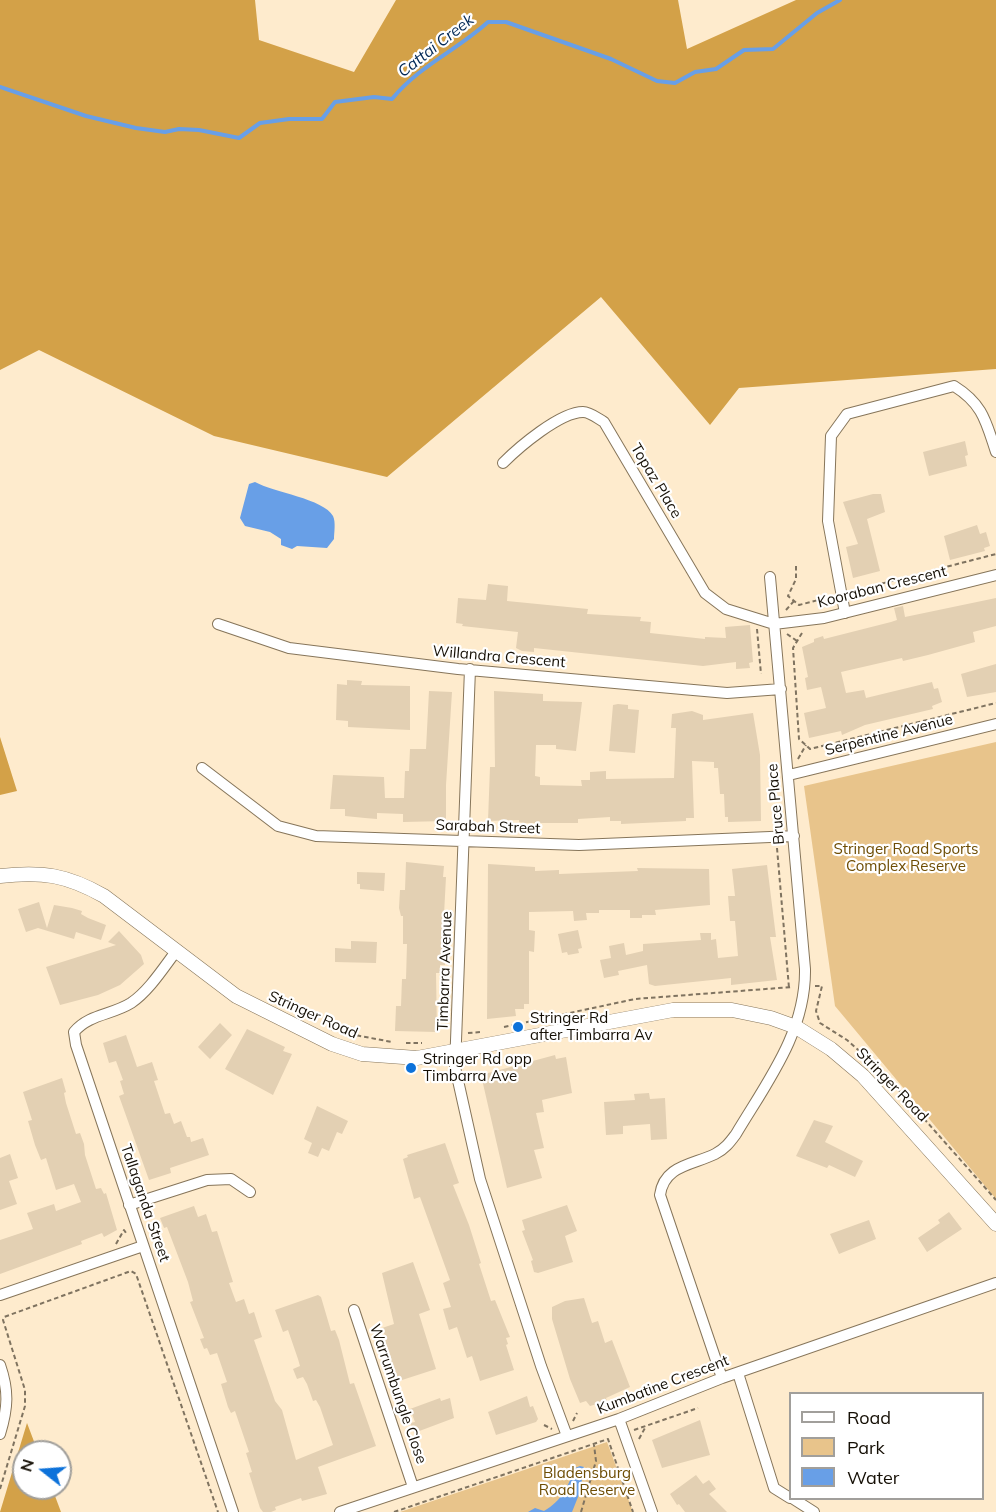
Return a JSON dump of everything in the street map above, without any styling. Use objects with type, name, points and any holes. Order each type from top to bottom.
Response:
[{"type":"street","points":[[845,613],[828,521],[831,436],[847,414],[954,386],[968,394],[982,410],[996,452]]},
{"type":"street","name":"Topaz Place","points":[[503,463],[519,447],[568,416],[585,412],[594,416],[604,422],[705,593],[726,609],[774,624]]},
{"type":"street","name":"Kooraban Crescent","points":[[774,624],[845,613],[996,574]]},
{"type":"street","name":"Bruce Place","points":[[722,1378],[663,1204],[661,1186],[673,1171],[716,1154],[726,1147],[789,1046],[796,1028],[805,987],[789,776],[770,577]]},
{"type":"street","name":"Willandra Crescent","points":[[218,624],[289,648],[470,669],[727,693],[781,689]]},
{"type":"street","name":"Timbarra Avenue","points":[[470,669],[458,1036],[455,1067],[480,1179],[541,1366],[567,1436]]},
{"type":"street","name":"Serpentine Avenue","points":[[789,776],[996,724]]},
{"type":"street","name":"Sarabah Street","points":[[202,768],[264,817],[296,832],[336,838],[579,845],[794,836]]},
{"type":"street","name":"Stringer Road","points":[[0,876],[39,874],[71,879],[104,897],[236,996],[326,1041],[348,1050],[382,1057],[417,1058],[456,1052],[673,1010],[732,1010],[771,1018],[796,1028],[831,1049],[863,1076],[996,1224]]},
{"type":"street","name":"Tallaganda Street","points":[[177,950],[135,999],[122,1007],[83,1021],[74,1032],[76,1045],[233,1512]]},
{"type":"street","points":[[129,1204],[207,1180],[231,1179],[250,1192]]},
{"type":"street","points":[[0,1295],[143,1246]]},
{"type":"street","name":"Kumbatine Crescent","points":[[340,1512],[619,1419],[738,1372],[996,1283]]},
{"type":"street","name":"Warrumbungle Close","points":[[354,1310],[413,1487]]},
{"type":"street","points":[[0,1365],[8,1395],[8,1410],[0,1434]]},
{"type":"street","points":[[738,1372],[774,1488],[789,1497]]},
{"type":"street","points":[[619,1419],[652,1512]]},
{"type":"street","points":[[794,1500],[814,1512]]},
{"type":"path","points":[[796,567],[796,579],[788,596],[799,605],[996,554]]},
{"type":"path","points":[[757,629],[761,674]]},
{"type":"path","points":[[802,633],[794,648],[799,739],[810,749],[996,703]]},
{"type":"path","points":[[777,848],[789,988]]},
{"type":"path","points":[[498,1029],[635,999],[822,986],[816,1011],[820,1023],[847,1040],[880,1069],[996,1200]]},
{"type":"path","points":[[326,1041],[333,1026],[355,1035],[395,1042]]},
{"type":"path","points":[[458,1036],[487,1031]]},
{"type":"path","points":[[403,1043],[424,1043]]},
{"type":"path","points":[[4,1317],[131,1270],[136,1274],[218,1512]]},
{"type":"path","points":[[0,1314],[4,1317]]},
{"type":"path","points":[[0,1490],[25,1406],[25,1390],[4,1317]]},
{"type":"path","points":[[394,1512],[698,1408]]},
{"type":"path","points":[[581,1512],[596,1461],[590,1429]]},
{"type":"path","points":[[608,1439],[633,1512]]},
{"type":"green space","name":"Stringer Road Sports Complex Reserve","points":[[996,742],[996,1199],[835,1006],[804,786]]},
{"type":"green space","name":"Bladensburg Road Reserve","points":[[607,1442],[633,1512],[400,1512]]},
{"type":"shaded area","points":[[0,0],[255,0],[259,40],[354,72],[396,0],[678,0],[687,49],[796,0],[996,0],[996,369],[739,388],[710,425],[601,297],[387,477],[214,436],[39,350],[0,370]]},
{"type":"shaded area","points":[[0,737],[17,791],[0,795]]},
{"type":"shaded area","points":[[27,1423],[33,1440],[22,1440]]},
{"type":"shaded area","points":[[12,1472],[12,1500],[56,1500],[61,1512],[0,1512]]},
{"type":"water","points":[[255,482],[309,500],[328,510],[333,516],[335,528],[334,539],[327,548],[297,546],[292,549],[281,545],[281,539],[270,532],[245,526],[240,518],[249,484]]},
{"type":"water","points":[[584,1467],[580,1492],[572,1512],[528,1512],[535,1508],[544,1511],[555,1503],[567,1487],[575,1468]]},
{"type":"building","points":[[965,441],[968,455],[965,456],[967,466],[929,476],[923,452]]},
{"type":"building","points":[[881,494],[885,512],[867,519],[880,571],[853,578],[846,547],[858,544],[843,502]]},
{"type":"building","points":[[977,525],[980,534],[986,532],[990,546],[984,548],[985,551],[950,560],[944,536]]},
{"type":"building","points":[[488,584],[508,586],[507,601],[588,609],[587,614],[641,617],[640,621],[651,622],[650,633],[705,639],[705,637],[726,638],[725,627],[750,625],[753,662],[749,663],[750,668],[736,669],[736,662],[703,666],[534,648],[534,652],[522,651],[516,648],[518,632],[462,626],[463,624],[456,623],[458,598],[486,600]]},
{"type":"building","points":[[996,598],[996,626],[973,632],[975,642],[903,661],[902,658],[841,672],[846,693],[864,690],[866,698],[932,682],[934,689],[938,688],[942,702],[932,706],[933,709],[865,725],[842,735],[841,731],[809,738],[804,713],[826,708],[821,687],[807,690],[805,678],[808,677],[802,647],[823,636],[824,639],[897,620],[894,608],[903,606],[905,617]]},
{"type":"building","points":[[996,664],[996,692],[967,697],[961,674]]},
{"type":"building","points":[[347,680],[362,681],[361,685],[410,686],[410,730],[348,727],[348,721],[336,720],[337,684],[347,685]]},
{"type":"building","points":[[429,691],[452,692],[446,821],[403,822],[403,814],[377,813],[377,819],[345,816],[345,809],[330,809],[333,775],[384,777],[385,798],[404,798],[405,771],[409,771],[410,749],[426,749]]},
{"type":"building","points":[[494,691],[543,694],[543,701],[582,702],[576,751],[556,749],[556,745],[536,745],[535,776],[540,777],[540,785],[582,786],[581,780],[590,780],[590,772],[606,771],[606,779],[674,778],[676,728],[671,728],[672,714],[692,711],[703,715],[703,720],[753,713],[760,755],[761,821],[728,822],[728,817],[725,817],[724,794],[720,794],[718,768],[714,768],[714,762],[692,761],[694,818],[686,818],[686,821],[621,824],[621,821],[610,821],[610,817],[578,819],[578,823],[488,821],[490,767],[495,767]]},
{"type":"building","points":[[613,705],[628,705],[628,709],[639,710],[635,753],[609,751]]},
{"type":"building","points":[[406,862],[444,866],[443,877],[446,877],[442,952],[445,952],[445,965],[440,965],[440,973],[436,973],[437,1032],[395,1031],[396,1006],[401,1006],[402,979],[406,979],[407,944],[403,944],[403,916],[399,908],[400,890],[405,890]]},
{"type":"building","points":[[488,864],[535,867],[535,871],[559,870],[559,874],[638,871],[637,868],[709,869],[710,905],[655,910],[656,915],[642,915],[642,918],[630,918],[630,910],[599,910],[599,913],[586,913],[587,920],[574,921],[573,911],[529,912],[529,930],[535,931],[534,952],[529,951],[529,1004],[524,1004],[524,1009],[515,1009],[516,1016],[487,1019]]},
{"type":"building","points":[[767,865],[776,937],[770,937],[777,980],[731,985],[731,978],[655,986],[649,984],[647,965],[618,971],[619,975],[604,978],[600,960],[611,958],[609,946],[624,943],[626,955],[643,951],[643,944],[701,940],[700,933],[711,933],[711,940],[716,939],[718,958],[738,956],[735,921],[730,921],[728,896],[735,896],[732,869]]},
{"type":"building","points":[[357,872],[385,873],[384,891],[360,889],[360,884],[357,884]]},
{"type":"building","points":[[39,902],[47,928],[54,905],[72,908],[106,925],[101,940],[76,932],[74,939],[38,928],[26,932],[18,909]]},
{"type":"building","points":[[578,930],[582,948],[578,949],[579,953],[568,955],[567,952],[562,953],[558,934]]},
{"type":"building","points":[[119,931],[141,955],[144,964],[120,985],[98,995],[60,1005],[46,967],[116,945],[108,942]]},
{"type":"building","points":[[351,941],[377,942],[376,963],[335,962],[335,948],[351,949]]},
{"type":"building","points":[[220,1023],[232,1035],[210,1059],[198,1047]]},
{"type":"building","points":[[247,1029],[285,1047],[283,1051],[292,1054],[273,1095],[225,1069]]},
{"type":"building","points":[[126,1035],[137,1067],[152,1062],[158,1080],[154,1081],[165,1114],[170,1113],[174,1124],[181,1121],[191,1142],[203,1138],[209,1155],[170,1168],[171,1173],[149,1180],[119,1096],[124,1094],[120,1081],[123,1080],[116,1061],[109,1063],[103,1043]]},
{"type":"building","points":[[555,1055],[556,1059],[566,1057],[572,1093],[542,1100],[544,1112],[536,1113],[544,1148],[534,1150],[542,1178],[507,1188],[481,1075]]},
{"type":"building","points":[[62,1078],[66,1103],[76,1134],[80,1133],[84,1144],[85,1155],[96,1189],[101,1188],[104,1194],[106,1193],[117,1230],[104,1237],[102,1233],[81,1241],[82,1244],[0,1274],[0,1240],[33,1229],[27,1213],[54,1204],[56,1211],[81,1202],[74,1184],[56,1190],[46,1158],[41,1160],[35,1145],[28,1121],[32,1120],[23,1092]]},
{"type":"building","points":[[649,1093],[650,1099],[665,1098],[667,1139],[651,1140],[650,1124],[623,1126],[623,1134],[606,1135],[604,1102],[635,1100],[634,1094]]},
{"type":"building","points":[[317,1106],[348,1121],[342,1134],[337,1132],[329,1151],[322,1148],[318,1157],[308,1153],[312,1143],[304,1139]]},
{"type":"building","points":[[814,1120],[833,1126],[825,1142],[863,1161],[855,1177],[829,1165],[827,1168],[796,1156]]},
{"type":"building","points":[[445,1143],[459,1183],[453,1185],[469,1225],[491,1301],[495,1300],[510,1337],[506,1338],[508,1344],[506,1345],[514,1370],[480,1381],[472,1356],[467,1358],[457,1327],[449,1330],[443,1309],[451,1307],[443,1283],[450,1280],[420,1197],[414,1199],[403,1159],[408,1157],[407,1155]]},
{"type":"building","points":[[10,1154],[18,1178],[9,1181],[17,1204],[0,1210],[0,1158]]},
{"type":"building","points":[[567,1205],[577,1231],[565,1236],[573,1262],[538,1273],[534,1272],[531,1261],[533,1260],[522,1231],[525,1230],[522,1220]]},
{"type":"building","points":[[194,1206],[198,1217],[206,1214],[212,1232],[217,1231],[233,1282],[229,1283],[236,1302],[244,1299],[249,1314],[254,1312],[262,1337],[254,1340],[275,1401],[282,1410],[296,1460],[333,1445],[320,1407],[316,1400],[313,1401],[303,1377],[297,1379],[293,1369],[300,1366],[298,1359],[288,1330],[283,1332],[275,1310],[318,1295],[321,1297],[331,1331],[335,1330],[339,1340],[350,1384],[354,1383],[376,1446],[318,1467],[327,1494],[302,1501],[301,1498],[275,1507],[276,1510],[271,1512],[263,1512],[260,1508],[249,1473],[252,1472],[246,1453],[249,1452],[235,1411],[231,1413],[221,1384],[227,1382],[217,1353],[210,1355],[207,1348],[204,1349],[200,1339],[204,1338],[190,1302],[193,1301],[188,1282],[167,1227],[164,1228],[160,1218]]},
{"type":"building","points":[[949,1212],[962,1229],[927,1252],[918,1238],[940,1223],[938,1220]]},
{"type":"building","points":[[869,1220],[876,1239],[839,1254],[830,1234]]},
{"type":"building","points":[[413,1262],[430,1310],[419,1314],[436,1369],[399,1381],[382,1339],[386,1338],[382,1328],[394,1324],[382,1273]]},
{"type":"building","points":[[584,1298],[592,1323],[598,1321],[605,1343],[612,1340],[630,1387],[606,1398],[607,1401],[590,1406],[586,1401],[580,1403],[570,1379],[552,1319],[552,1307],[565,1301]]},
{"type":"building","points":[[527,1396],[530,1407],[533,1406],[538,1419],[536,1422],[496,1435],[488,1412]]},
{"type":"building","points":[[440,1398],[441,1401],[450,1398],[454,1418],[414,1433],[410,1423],[415,1422],[410,1409]]},
{"type":"building","points":[[700,1420],[710,1455],[662,1468],[652,1440]]},
{"type":"building","points":[[696,1475],[703,1484],[709,1480],[716,1489],[709,1494],[727,1512],[685,1512],[679,1504],[677,1505],[670,1494]]},
{"type":"waterway","name":"Cattai Creek","points":[[0,87],[86,116],[136,128],[165,132],[179,129],[199,130],[239,138],[260,123],[289,119],[322,119],[335,102],[374,97],[392,99],[426,67],[488,22],[506,22],[611,59],[657,81],[675,83],[695,72],[716,69],[744,50],[773,49],[817,13],[840,0]]},
{"type":"place","name":"Stringer Rd after Timbarra Av","points":[[518,1027]]},
{"type":"place","name":"Stringer Rd opp Timbarra Ave","points":[[411,1068]]}]
